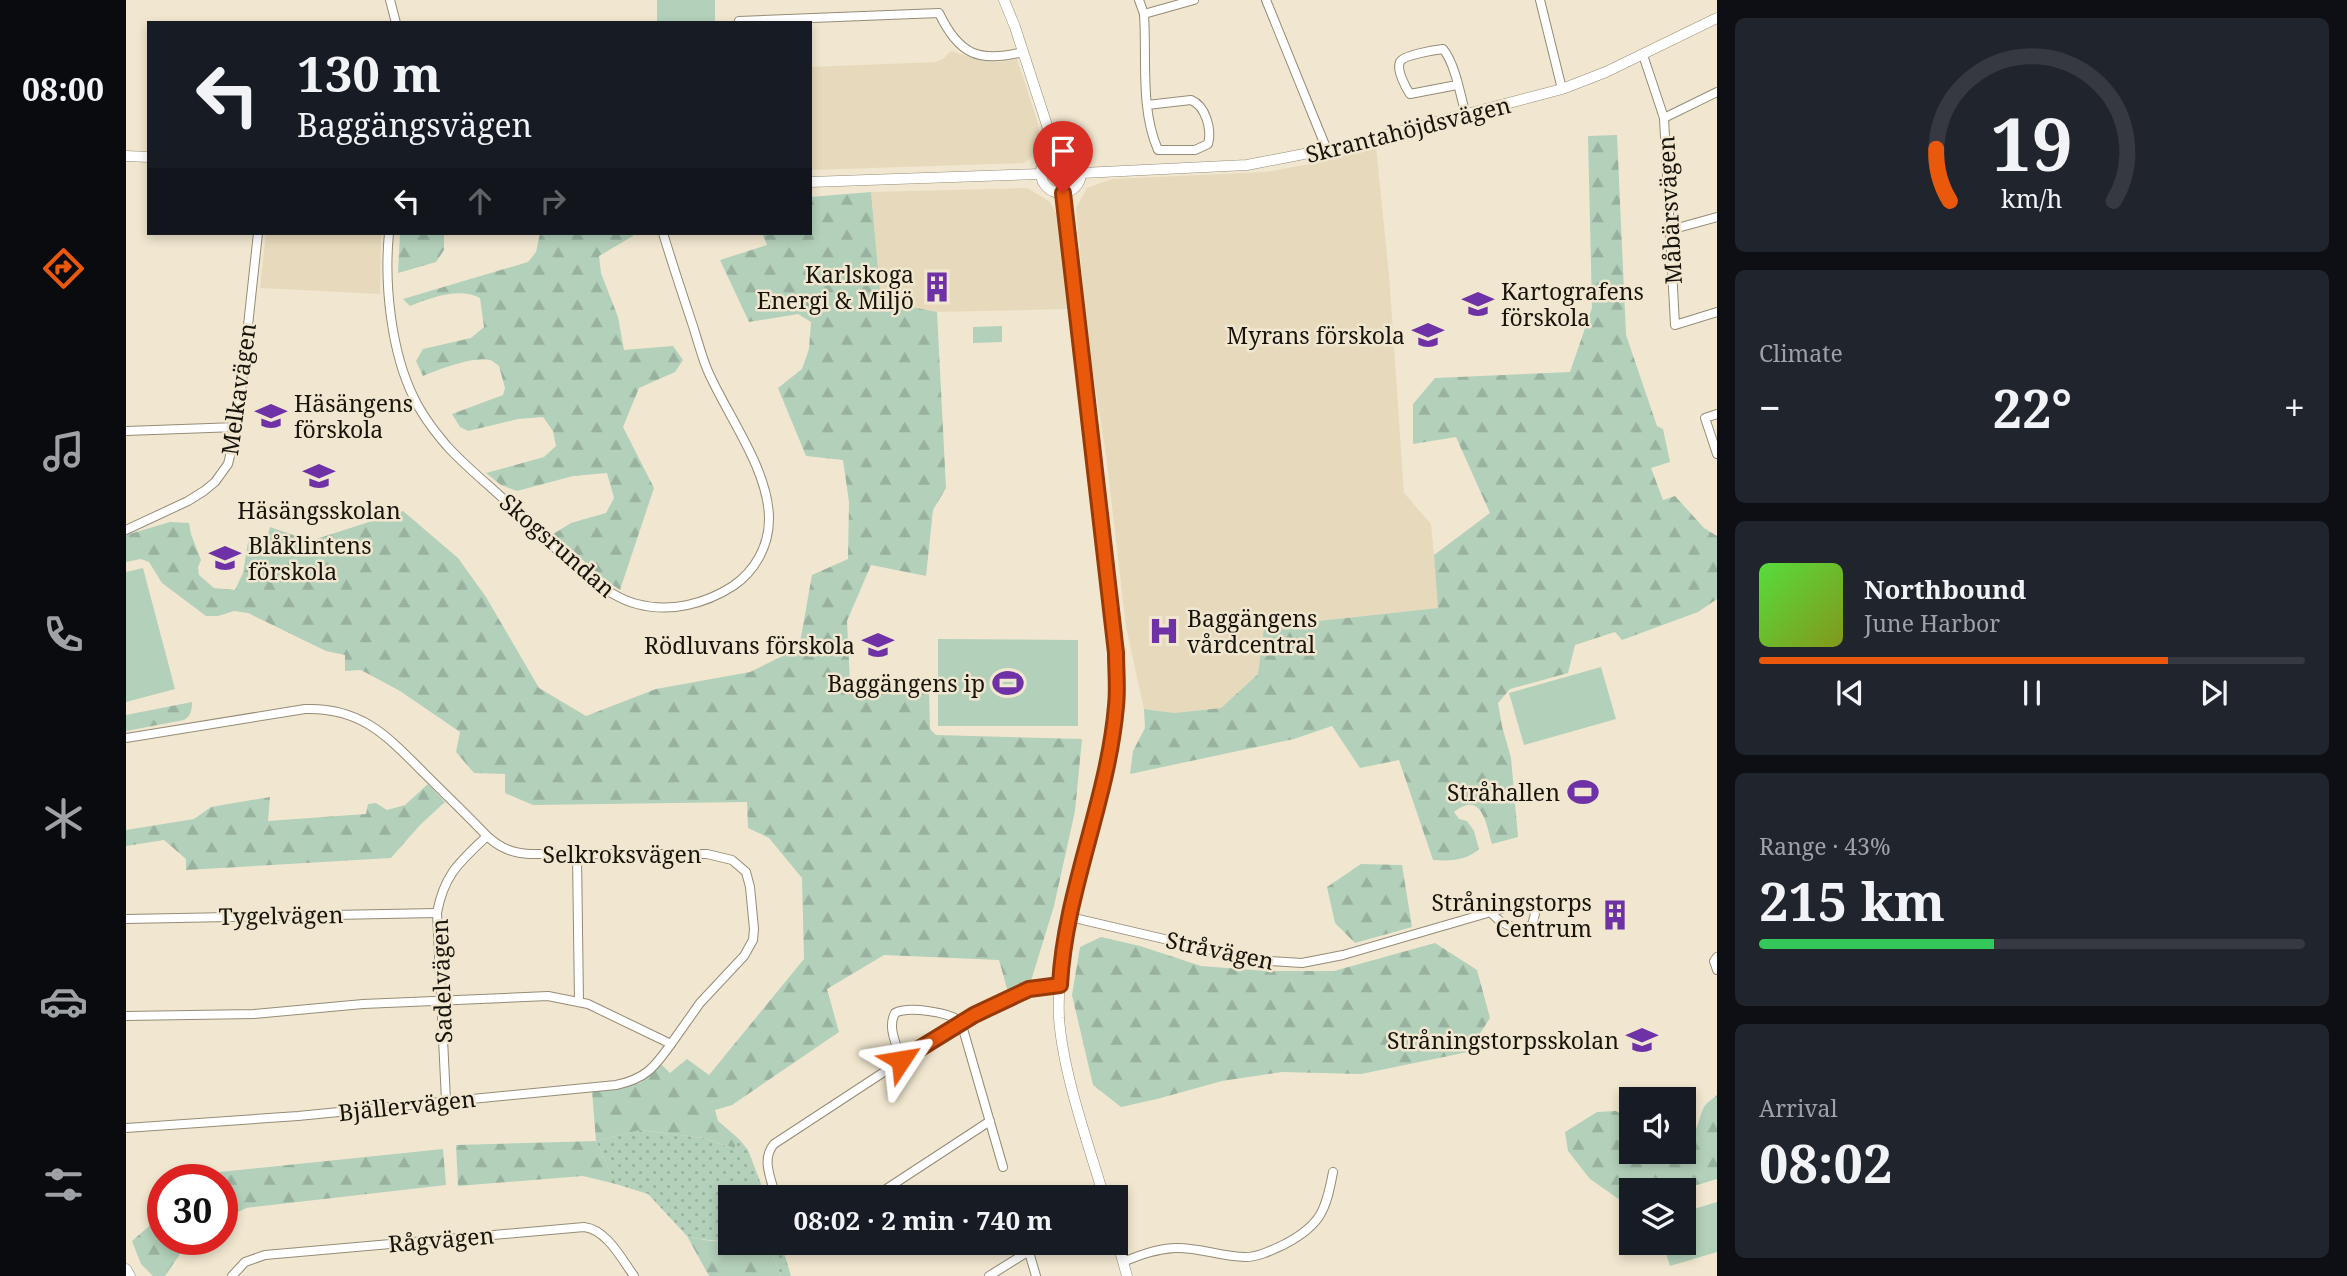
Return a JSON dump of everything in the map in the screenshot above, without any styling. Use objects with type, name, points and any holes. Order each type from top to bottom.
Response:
[{"type":"street","points":[[390,0],[395,21]]},
{"type":"street","points":[[1004,0],[1056,153]]},
{"type":"street","points":[[1139,0],[1144,14],[1147,104],[1151,130],[1158,150],[1195,150],[1208,144],[1210,135],[1198,102],[1191,100],[1147,104]]},
{"type":"street","points":[[1144,14],[1194,0]]},
{"type":"street","points":[[1266,0],[1327,150]]},
{"type":"street","points":[[1540,0],[1562,89]]},
{"type":"street","points":[[738,21],[939,13],[958,44],[978,56],[992,58],[1023,52]]},
{"type":"street","name":"Skrantahöjdsvägen","points":[[1082,173],[1247,165],[1327,150],[1562,89],[1606,72],[1717,18]]},
{"type":"street","points":[[1457,85],[1410,94],[1399,66],[1400,62],[1405,58],[1443,49],[1448,55],[1457,85],[1466,116]]},
{"type":"street","name":"Måbärsvägen","points":[[1643,55],[1664,118],[1675,325],[1717,312]]},
{"type":"street","points":[[1664,118],[1717,92]]},
{"type":"street","points":[[1056,153],[1074,157],[1082,173],[1077,186],[1063,193],[1048,188],[1041,174],[1044,162],[1056,153]]},
{"type":"street","points":[[126,156],[147,157]]},
{"type":"street","points":[[812,182],[1041,174]]},
{"type":"street","points":[[1063,193],[1113,614],[1117,692],[1108,756],[1064,943],[1060,985],[1062,1041],[1068,1072],[1101,1185]]},
{"type":"street","points":[[1670,230],[1717,217]]},
{"type":"street","name":"Melkavägen","points":[[126,530],[188,501],[215,482],[228,464],[237,427],[258,235]]},
{"type":"street","name":"Skogsrundan","points":[[389,235],[386,263],[388,289],[402,365],[416,402],[447,446],[603,588],[638,605],[679,607],[704,601],[723,592],[748,573],[764,548],[769,533],[769,516],[758,471],[707,368],[664,235]]},
{"type":"street","points":[[1717,414],[1705,418],[1717,454]]},
{"type":"street","points":[[126,431],[237,427]]},
{"type":"street","name":"Selkroksvägen","points":[[126,738],[305,709],[333,709],[362,719],[393,741],[503,849],[517,853],[577,855],[707,854],[732,860],[746,872],[750,887],[754,929],[750,948],[700,1003],[671,1044]]},
{"type":"street","name":"Sadelvägen","points":[[446,1101],[437,913],[444,885],[450,875],[487,836]]},
{"type":"street","points":[[577,855],[579,1002]]},
{"type":"street","name":"Stråvägen","points":[[1070,917],[1254,960],[1302,963],[1343,956],[1530,902],[1535,914],[1532,925],[1519,930],[1501,922],[1492,913]]},
{"type":"street","name":"Tygelvägen","points":[[126,919],[437,913]]},
{"type":"street","points":[[1717,957],[1714,961],[1717,970]]},
{"type":"street","points":[[773,1185],[766,1160],[774,1144],[961,1022],[1029,989],[1060,985]]},
{"type":"street","points":[[126,1016],[254,1014],[536,995],[562,997],[588,1004],[671,1044]]},
{"type":"street","points":[[901,1060],[891,1028],[895,1013],[907,1009],[947,1014],[961,1022],[1003,1167]]},
{"type":"street","name":"Bjällervägen","points":[[126,1128],[298,1115],[628,1082],[642,1077],[652,1069],[671,1044]]},
{"type":"street","points":[[893,1185],[990,1122]]},
{"type":"street","points":[[1123,1262],[1166,1249],[1245,1257],[1271,1251],[1300,1236],[1315,1224],[1325,1206],[1333,1172]]},
{"type":"street","name":"Rågvägen","points":[[232,1276],[245,1262],[265,1255],[584,1227],[592,1228],[607,1240],[634,1276]]},
{"type":"street","points":[[989,1276],[1017,1255]]},
{"type":"street","points":[[1030,1255],[1036,1276]]},
{"type":"street","points":[[1121,1255],[1127,1276]]},
{"type":"street","points":[[126,1269],[130,1276]]},
{"type":"shaded area","points":[[951,51],[976,59],[999,62],[1017,59],[1038,123],[1039,139],[1030,159],[1023,163],[812,170],[812,67],[935,62]]},
{"type":"shaded area","points":[[1376,147],[1389,274],[1404,493],[1431,524],[1439,608],[1264,627],[1258,674],[1221,708],[1174,713],[1144,709],[1126,627],[1106,455],[1089,349],[1076,208],[1087,188],[1112,179],[1265,172]]},
{"type":"shaded area","points":[[1027,188],[1049,201],[1059,217],[1069,309],[937,312],[881,301],[871,192]]},
{"type":"shaded area","points":[[266,235],[381,235],[380,294],[260,288]]},
{"type":"green space","points":[[657,0],[715,0],[715,21],[657,21]]},
{"type":"green space","points":[[1617,135],[1626,335],[1657,426],[1663,429],[1670,462],[1651,468],[1663,500],[1675,496],[1704,528],[1717,536],[1717,599],[1698,612],[1622,640],[1615,632],[1575,645],[1568,673],[1510,689],[1498,703],[1511,758],[1518,837],[1492,844],[1481,812],[1471,805],[1463,806],[1454,812],[1459,819],[1467,821],[1474,831],[1479,849],[1463,858],[1433,860],[1399,760],[1360,768],[1332,726],[1294,739],[1130,774],[1133,751],[1145,728],[1144,709],[1174,713],[1221,708],[1258,674],[1264,627],[1438,608],[1434,555],[1490,513],[1456,437],[1413,444],[1413,404],[1435,378],[1570,372],[1592,308],[1588,136]]},
{"type":"green space","points":[[871,192],[881,301],[937,312],[946,488],[933,510],[926,576],[871,565],[847,621],[850,682],[929,690],[930,729],[936,735],[1082,739],[1075,811],[1054,906],[1031,981],[1008,992],[999,960],[884,955],[827,989],[839,1032],[732,1105],[715,1110],[718,1121],[739,1139],[734,1148],[703,1138],[640,1130],[596,1141],[592,1091],[640,1083],[661,1064],[670,1073],[687,1059],[709,1075],[804,959],[802,878],[769,838],[748,828],[747,802],[533,805],[505,793],[505,774],[474,773],[456,752],[460,732],[400,691],[361,670],[345,671],[345,655],[326,651],[248,613],[234,611],[218,616],[206,616],[162,583],[149,562],[141,559],[126,562],[126,535],[170,522],[189,523],[201,560],[199,575],[214,588],[235,590],[243,573],[248,542],[253,539],[266,542],[270,527],[310,541],[403,511],[458,558],[486,597],[539,688],[586,716],[656,689],[750,672],[799,648],[812,575],[848,559],[849,502],[843,460],[806,456],[778,388],[802,369],[809,349],[811,322],[798,314],[749,322],[720,260],[767,245],[763,235],[812,235],[812,197]]},
{"type":"green space","points":[[400,235],[444,235],[444,250],[436,262],[398,273]]},
{"type":"green space","points":[[540,235],[633,235],[599,256],[601,273],[618,317],[624,350],[673,346],[683,360],[675,372],[639,388],[623,427],[654,488],[620,590],[553,534],[571,523],[606,513],[614,498],[607,473],[573,476],[517,491],[501,485],[486,473],[544,457],[556,446],[553,431],[543,417],[518,419],[468,431],[460,427],[452,414],[503,395],[505,388],[499,366],[490,360],[475,360],[423,376],[416,361],[423,349],[471,338],[484,327],[480,298],[463,293],[454,294],[410,306],[403,299],[528,262],[536,252]]},
{"type":"green space","points":[[1002,326],[1002,342],[973,343],[973,327]]},
{"type":"green space","points":[[143,568],[175,689],[126,702],[126,572]]},
{"type":"green space","name":"Baggängens ip","points":[[938,639],[1078,640],[1078,726],[938,726]]},
{"type":"green space","points":[[1601,667],[1616,719],[1524,745],[1509,693]]},
{"type":"green space","points":[[192,702],[191,712],[184,720],[126,731],[126,715]]},
{"type":"green space","points":[[428,784],[445,802],[391,858],[186,870],[186,859],[164,840],[126,846],[126,830],[194,819],[211,807],[270,797],[268,821],[366,814],[368,804],[376,803],[387,810],[405,805]]},
{"type":"green space","points":[[1361,864],[1402,865],[1412,927],[1355,943],[1335,923],[1327,887]]},
{"type":"green space","points":[[1101,937],[1140,946],[1201,966],[1267,971],[1334,971],[1435,943],[1477,970],[1490,1018],[1468,1052],[1361,1074],[1282,1072],[1222,1081],[1121,1107],[1093,1085],[1072,995],[1080,947]]},
{"type":"green space","points":[[1717,1095],[1717,1179],[1696,1185],[1696,1178],[1619,1178],[1619,1199],[1590,1179],[1568,1151],[1565,1132],[1597,1112],[1616,1111],[1619,1113],[1619,1164],[1696,1164],[1696,1128],[1708,1102]]},
{"type":"green space","points":[[640,1130],[703,1138],[733,1148],[739,1139],[748,1150],[761,1185],[718,1185],[718,1241],[687,1236],[648,1194],[616,1184],[596,1141]]},
{"type":"green space","points":[[596,1141],[616,1184],[583,1176],[458,1186],[456,1145]]},
{"type":"green space","points":[[443,1149],[446,1185],[246,1208],[238,1212],[238,1170]]},
{"type":"green space","points":[[1717,1202],[1717,1252],[1670,1266],[1667,1255],[1696,1255],[1696,1208]]},
{"type":"green space","points":[[147,1228],[147,1255],[179,1255],[165,1276],[153,1276],[141,1264],[132,1241]]},
{"type":"green space","points":[[687,1236],[718,1241],[718,1255],[773,1255],[781,1276],[709,1276]]},
{"type":"green space","points":[[773,1255],[785,1255],[791,1276],[781,1276]]},
{"type":"place","name":"Karlskoga Energi & Miljö","points":[[937,287]]},
{"type":"place","name":"Kartografens förskola","points":[[1478,304]]},
{"type":"place","name":"Myrans förskola","points":[[1428,335]]},
{"type":"place","name":"Häsängens förskola","points":[[271,416]]},
{"type":"place","name":"Häsängsskolan","points":[[319,476]]},
{"type":"place","name":"Blåklintens förskola","points":[[225,558]]},
{"type":"place","name":"Baggängens vårdcentral","points":[[1164,631]]},
{"type":"place","name":"Rödluvans förskola","points":[[878,645]]},
{"type":"place","name":"Baggängens ip","points":[[1008,683]]},
{"type":"place","name":"Stråhallen","points":[[1583,792]]},
{"type":"place","name":"Stråningstorps Centrum","points":[[1615,915]]},
{"type":"place","name":"Stråningstorpsskolan","points":[[1642,1040]]},
{"type":"route","points":[[901,1060],[974,1015],[1029,989],[1060,985],[1064,943],[1108,756],[1117,692],[1113,614],[1063,193]]}]
